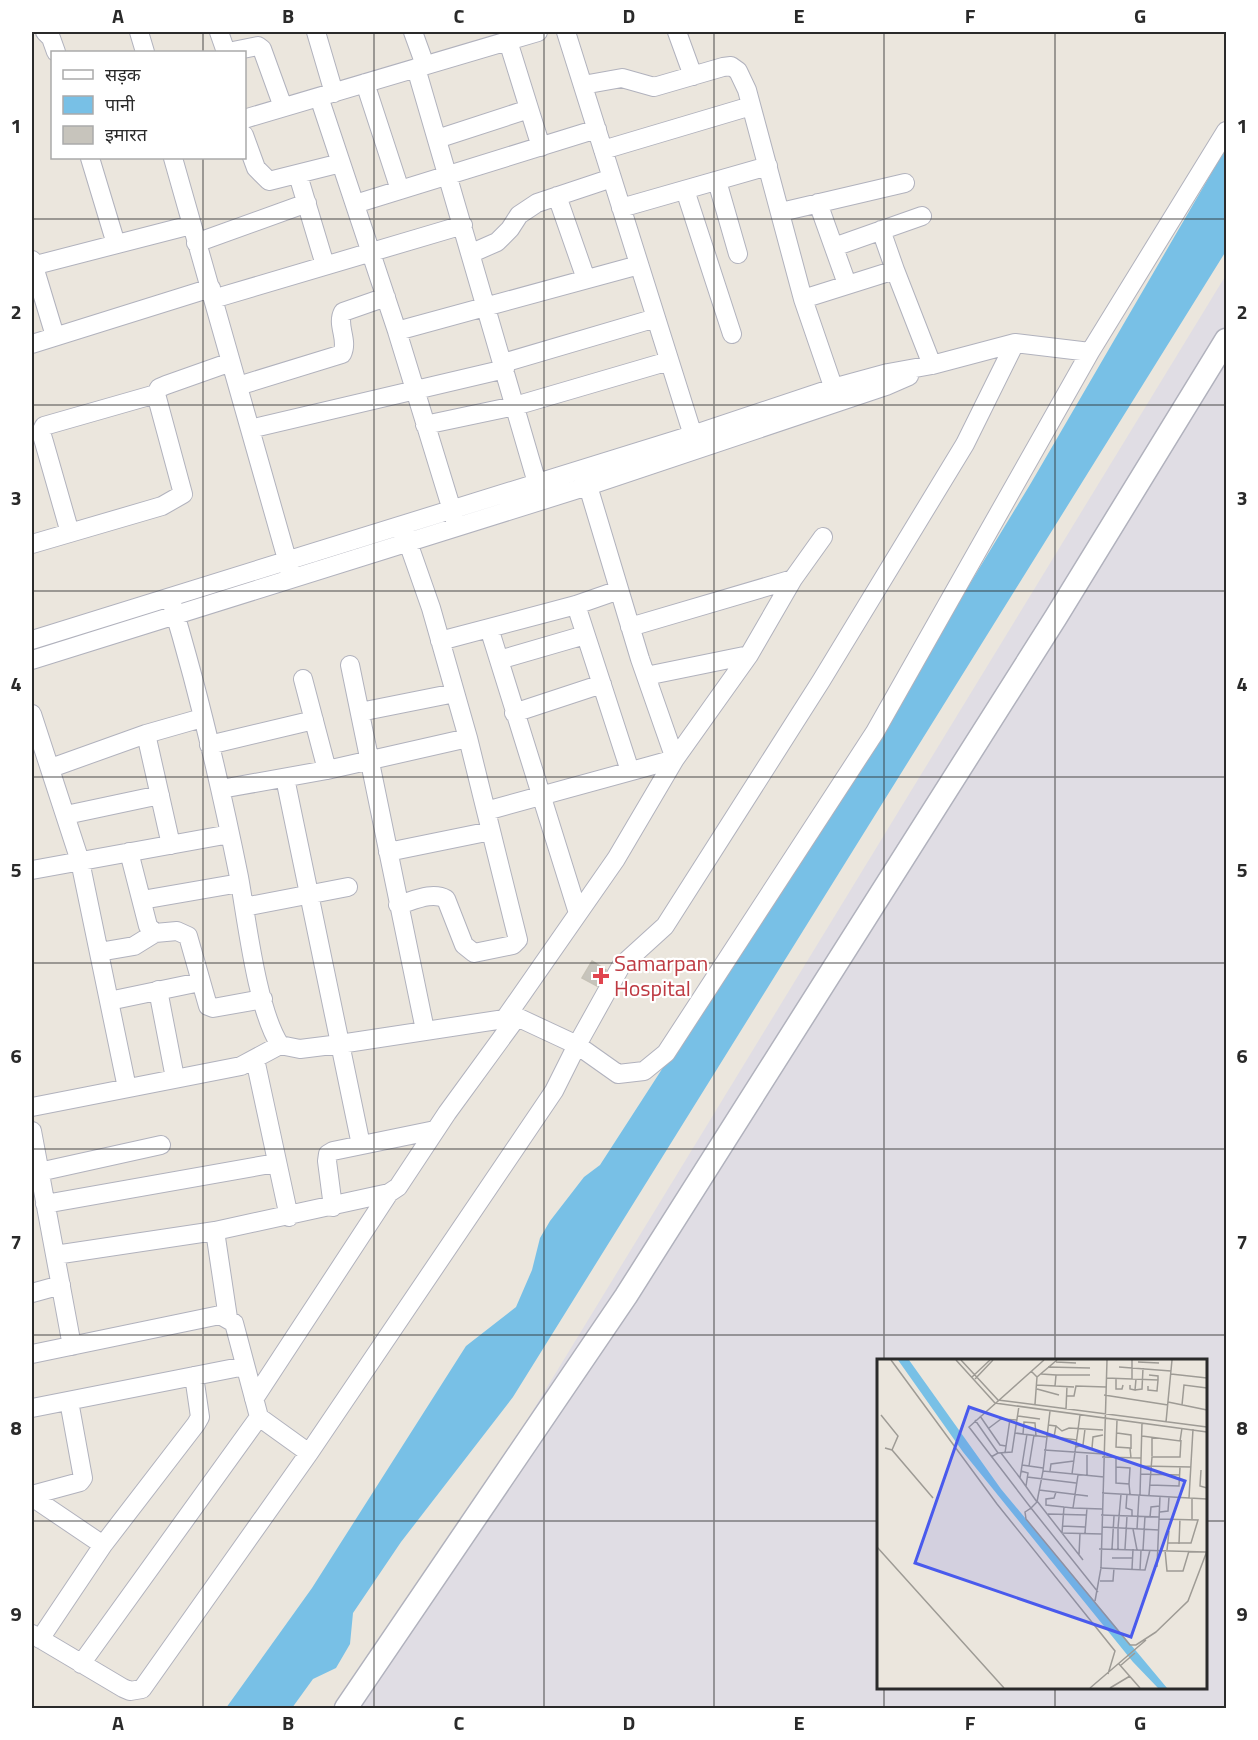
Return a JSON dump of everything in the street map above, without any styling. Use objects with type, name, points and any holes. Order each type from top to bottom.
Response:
[{"type":"street","points":[[45,32],[51,38],[56,51]]},
{"type":"street","points":[[139,32],[145,51]]},
{"type":"street","points":[[219,32],[227,51]]},
{"type":"street","points":[[317,32],[326,95],[341,163],[397,331],[457,527]]},
{"type":"street","points":[[413,32],[437,139],[488,306],[537,483]]},
{"type":"street","points":[[246,118],[538,32]]},
{"type":"street","points":[[566,32],[695,442]]},
{"type":"street","points":[[677,32],[693,76]]},
{"type":"street","points":[[508,41],[541,147]]},
{"type":"street","points":[[230,51],[250,45],[258,45],[262,49],[283,108]]},
{"type":"street","points":[[583,85],[622,78],[654,87],[731,66],[743,80],[803,299],[836,395]]},
{"type":"street","points":[[365,83],[400,190]]},
{"type":"street","points":[[603,150],[751,106]]},
{"type":"street","points":[[437,139],[529,109]]},
{"type":"street","points":[[355,204],[597,129]]},
{"type":"street","points":[[32,1107],[241,1066],[280,1045],[300,1049],[511,1017],[578,1045],[618,1074],[644,1071],[666,1053],[875,732],[1090,352],[1227,131]]},
{"type":"street","points":[[246,140],[256,168],[269,181],[279,181],[341,163]]},
{"type":"street","points":[[90,159],[116,244]]},
{"type":"street","points":[[173,159],[289,569]]},
{"type":"street","points":[[621,208],[768,166]]},
{"type":"street","points":[[298,175],[325,265]]},
{"type":"street","points":[[472,253],[496,242],[510,229],[525,209],[612,178]]},
{"type":"street","points":[[717,181],[738,254]]},
{"type":"street","points":[[781,212],[905,183]]},
{"type":"street","points":[[685,190],[732,334]]},
{"type":"street","points":[[557,196],[586,279]]},
{"type":"street","points":[[196,243],[307,203]]},
{"type":"street","points":[[818,203],[847,284]]},
{"type":"street","points":[[834,247],[922,216]]},
{"type":"street","points":[[55,336],[32,264],[191,225]]},
{"type":"street","points":[[32,344],[325,265],[463,225]]},
{"type":"street","points":[[881,230],[932,365]]},
{"type":"street","points":[[397,331],[639,265]]},
{"type":"street","points":[[803,299],[896,270]]},
{"type":"street","points":[[238,387],[342,354],[345,348],[340,318],[343,312],[386,297]]},
{"type":"street","points":[[250,429],[415,390],[504,366],[656,318]]},
{"type":"street","points":[[346,1708],[627,1296],[1044,637],[1227,340]]},
{"type":"street","points":[[404,533],[457,527],[586,477],[836,395],[888,373],[932,365],[1015,343],[1090,352]]},
{"type":"street","points":[[194,1376],[200,1417],[36,1636],[130,1691],[142,1689],[309,1453],[554,1091],[621,966],[665,927],[821,681],[965,444],[1015,343]]},
{"type":"street","points":[[32,544],[162,506],[183,494],[156,394],[159,388],[166,385],[231,362]]},
{"type":"street","points":[[425,425],[515,406],[669,362]]},
{"type":"street","points":[[70,533],[41,432],[44,426],[156,394]]},
{"type":"street","points":[[32,640],[170,597],[289,569],[404,533],[451,509],[537,483],[586,477]]},
{"type":"street","points":[[586,477],[630,627],[675,759]]},
{"type":"street","points":[[398,905],[440,895],[451,906],[464,945],[469,950],[483,952],[513,945],[518,940],[519,933],[468,738],[440,641],[404,533]]},
{"type":"street","points":[[55,1255],[289,1217],[389,1193],[398,1187],[616,859],[675,759],[748,655],[793,579],[823,537]]},
{"type":"street","points":[[32,658],[176,615],[289,569]]},
{"type":"street","points":[[630,627],[793,579]]},
{"type":"street","points":[[440,641],[576,605],[620,590]]},
{"type":"street","points":[[170,597],[221,789],[263,999],[273,1035],[280,1045]]},
{"type":"street","points":[[576,605],[630,771]]},
{"type":"street","points":[[489,628],[540,798],[578,913]]},
{"type":"street","points":[[499,660],[585,635]]},
{"type":"street","points":[[646,676],[748,655]]},
{"type":"street","points":[[350,665],[398,905],[426,1030]]},
{"type":"street","points":[[303,680],[327,770]]},
{"type":"street","points":[[514,713],[602,684]]},
{"type":"street","points":[[360,712],[455,693]]},
{"type":"street","points":[[32,714],[80,861],[127,1088]]},
{"type":"street","points":[[51,768],[146,734],[202,718]]},
{"type":"street","points":[[209,745],[314,720]]},
{"type":"street","points":[[146,734],[171,845]]},
{"type":"street","points":[[221,789],[371,761],[468,738]]},
{"type":"street","points":[[486,811],[675,759]]},
{"type":"street","points":[[285,778],[361,1145]]},
{"type":"street","points":[[66,815],[160,795]]},
{"type":"street","points":[[388,852],[491,831]]},
{"type":"street","points":[[32,870],[230,834]]},
{"type":"street","points":[[129,852],[148,926],[155,933]]},
{"type":"street","points":[[142,900],[240,883]]},
{"type":"street","points":[[244,907],[348,887]]},
{"type":"street","points":[[99,952],[134,946],[155,933],[177,931],[188,936],[204,1001],[213,1008],[263,999]]},
{"type":"street","points":[[109,1000],[200,982]]},
{"type":"street","points":[[158,990],[176,1078]]},
{"type":"street","points":[[255,1059],[289,1217]]},
{"type":"street","points":[[333,1207],[327,1169],[328,1155],[333,1151],[435,1130]]},
{"type":"street","points":[[32,1131],[37,1181],[45,1204],[72,1346]]},
{"type":"street","points":[[37,1181],[161,1145]]},
{"type":"street","points":[[45,1204],[276,1164]]},
{"type":"street","points":[[254,1399],[389,1193]]},
{"type":"street","points":[[214,1231],[228,1318]]},
{"type":"street","points":[[32,1293],[61,1285]]},
{"type":"street","points":[[32,1354],[220,1315],[234,1323],[259,1417],[309,1453]]},
{"type":"street","points":[[32,1408],[245,1366]]},
{"type":"street","points":[[32,1496],[80,1482],[83,1478],[69,1401]]},
{"type":"street","points":[[81,1664],[259,1417]]},
{"type":"street","points":[[32,1496],[103,1545]]},
{"type":"shaded area","points":[[1226,275],[1226,1708],[340,1708],[422,1592]]},
{"type":"water","points":[[1226,148],[1226,251],[513,1397],[401,1542],[353,1613],[350,1644],[336,1668],[313,1679],[292,1708],[226,1708],[312,1588],[466,1346],[516,1307],[532,1270],[540,1238],[550,1221],[584,1177],[600,1165],[878,735],[1031,483]]},
{"type":"building","points":[[592,961],[606,970],[597,986],[582,978]]},
{"type":"place","name":"Samarpan Hospital","points":[[601,976]]}]
